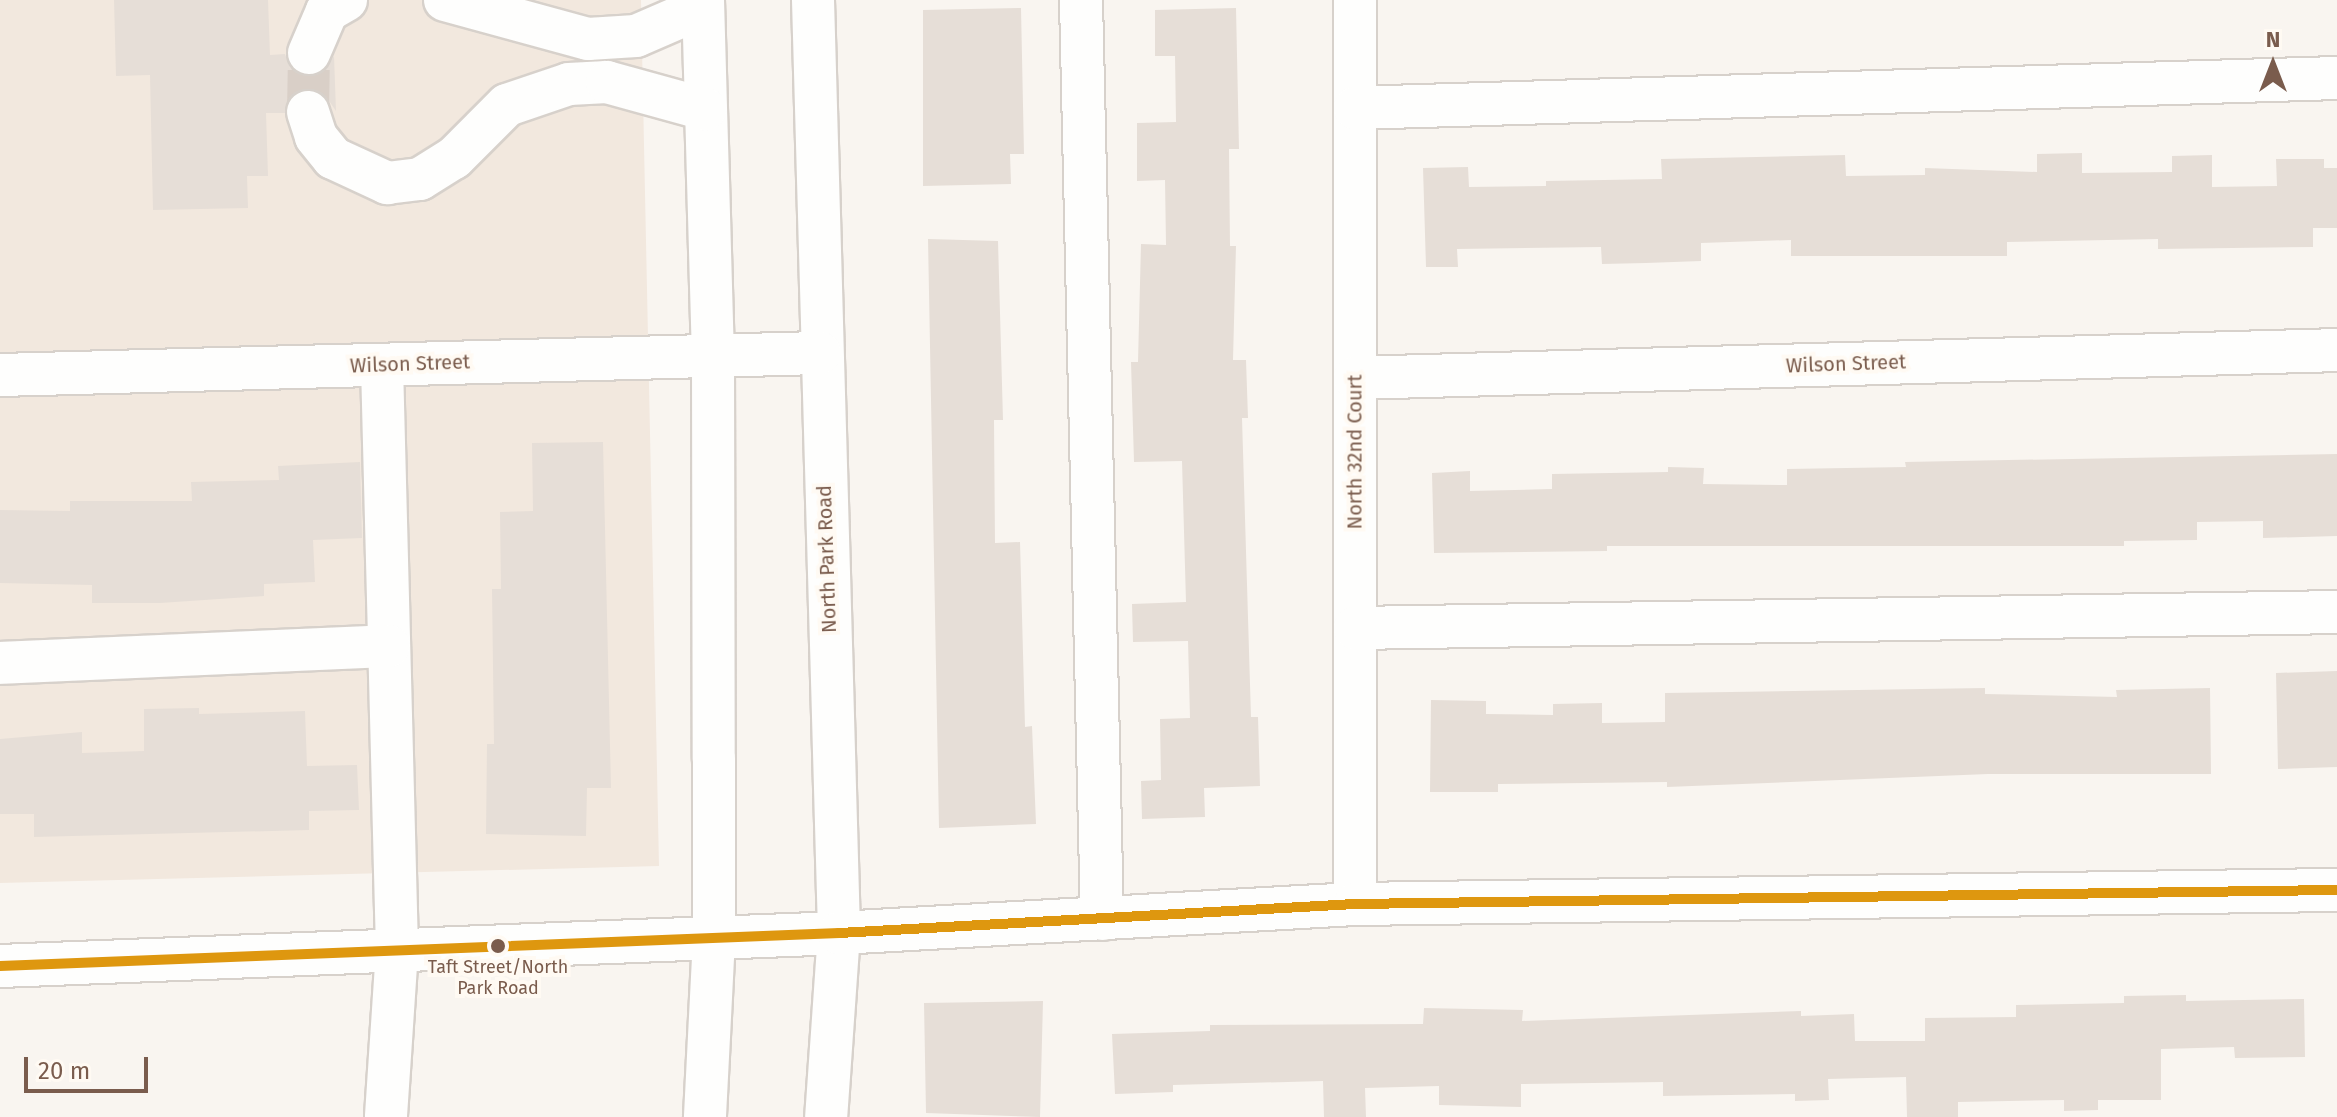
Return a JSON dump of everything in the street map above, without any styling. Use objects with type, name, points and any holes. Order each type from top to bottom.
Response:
[{"type":"street","points":[[309,53],[327,11],[346,0]]},
{"type":"street","points":[[445,0],[588,39],[636,36],[703,4],[713,356],[714,938],[705,1117]]},
{"type":"street","name":"North Park Road","points":[[813,0],[820,353],[839,933],[826,1117]]},
{"type":"street","points":[[1081,0],[1102,919]]},
{"type":"street","name":"North 32nd Court","points":[[1355,0],[1355,904]]},
{"type":"street","points":[[1355,108],[2337,78]]},
{"type":"street","points":[[308,112],[316,137],[333,158],[387,183],[420,179],[454,158],[507,105],[569,84],[607,82],[705,109]]},
{"type":"street","name":"Wilson Street","points":[[1355,378],[2337,350]]},
{"type":"street","name":"Wilson Street","points":[[0,375],[820,353]]},
{"type":"street","points":[[382,365],[397,950],[386,1117]]},
{"type":"street","points":[[1355,628],[2337,612]]},
{"type":"street","points":[[0,663],[389,646]]},
{"type":"street","points":[[0,966],[839,933],[1355,904],[2337,890]]},
{"type":"shaded area","points":[[0,0],[641,0],[659,866],[0,883]]},
{"type":"building","points":[[114,0],[268,0],[270,55],[285,54],[290,68],[311,77],[324,72],[334,56],[336,111],[325,95],[312,88],[291,95],[285,113],[266,113],[268,176],[247,176],[248,208],[153,210],[150,75],[116,76]]},
{"type":"building","points":[[1021,8],[1024,154],[1010,154],[1011,184],[923,186],[923,10]]},
{"type":"building","points":[[1236,8],[1239,149],[1229,149],[1230,246],[1236,246],[1233,360],[1246,360],[1248,418],[1242,418],[1251,717],[1258,717],[1260,786],[1204,788],[1205,817],[1142,819],[1141,781],[1161,780],[1160,719],[1190,718],[1188,641],[1133,642],[1132,604],[1186,602],[1182,461],[1134,462],[1131,362],[1138,362],[1141,244],[1166,245],[1165,180],[1137,181],[1137,123],[1176,122],[1175,56],[1155,56],[1155,10]]},
{"type":"building","points":[[2082,153],[2082,173],[2172,172],[2172,156],[2212,155],[2212,187],[2277,186],[2276,159],[2324,159],[2324,168],[2337,168],[2337,228],[2313,228],[2313,247],[2158,249],[2158,239],[2007,242],[2007,256],[1791,256],[1791,240],[1701,243],[1701,261],[1646,263],[1602,264],[1601,247],[1457,249],[1458,267],[1426,267],[1423,168],[1468,167],[1469,187],[1546,186],[1546,181],[1662,179],[1661,159],[1845,155],[1846,176],[1925,175],[1925,168],[2037,172],[2037,154]]},
{"type":"building","points":[[928,239],[998,241],[1003,420],[994,420],[995,543],[1020,542],[1025,727],[1032,726],[1036,824],[939,828]]},
{"type":"building","points":[[603,442],[611,788],[587,788],[586,836],[486,834],[487,744],[494,744],[492,589],[501,589],[500,512],[533,511],[532,443]]},
{"type":"building","points":[[2337,454],[2337,536],[2263,538],[2263,521],[2197,522],[2197,540],[2124,541],[2124,546],[1607,546],[1607,551],[1434,553],[1432,473],[1470,471],[1470,491],[1552,489],[1552,474],[1668,472],[1668,467],[1704,468],[1703,484],[1787,485],[1787,469],[1906,467],[1905,462]]},
{"type":"building","points":[[360,462],[362,538],[313,540],[315,582],[264,584],[264,596],[160,603],[92,603],[92,585],[0,583],[0,510],[70,511],[70,501],[192,501],[191,482],[279,480],[278,466]]},
{"type":"building","points":[[2337,671],[2337,767],[2278,769],[2276,673]]},
{"type":"building","points":[[1985,688],[1985,694],[2117,697],[2116,690],[2210,688],[2211,774],[1988,774],[1667,787],[1667,782],[1498,784],[1498,792],[1430,792],[1431,700],[1486,701],[1486,714],[1553,715],[1553,704],[1602,703],[1602,723],[1665,722],[1665,693]]},
{"type":"building","points":[[199,708],[199,714],[305,711],[307,766],[357,765],[359,810],[309,811],[309,830],[34,837],[34,814],[0,814],[0,739],[82,732],[82,753],[144,751],[144,709]]},
{"type":"building","points":[[2186,995],[2186,1001],[2304,999],[2305,1057],[2235,1058],[2234,1047],[2161,1049],[2161,1100],[2098,1100],[2098,1110],[2064,1111],[2064,1100],[1958,1102],[1958,1117],[1907,1117],[1906,1077],[1828,1079],[1829,1100],[1795,1101],[1795,1094],[1663,1096],[1663,1082],[1521,1084],[1521,1107],[1439,1105],[1439,1086],[1365,1088],[1366,1117],[1324,1117],[1323,1081],[1173,1085],[1173,1092],[1115,1094],[1112,1034],[1210,1031],[1210,1025],[1423,1024],[1424,1008],[1523,1010],[1522,1021],[1801,1011],[1801,1016],[1854,1014],[1855,1041],[1925,1041],[1925,1018],[2016,1017],[2016,1005],[2124,1003],[2124,996]]},
{"type":"building","points":[[1043,1001],[1040,1117],[926,1113],[924,1003]]},
{"type":"tunnel","points":[[308,112],[309,53]]},
{"type":"transit line","points":[[0,966],[839,933],[1355,904],[2337,890]]},
{"type":"place","name":"Taft Street/North Park Road","points":[[498,946]]}]
